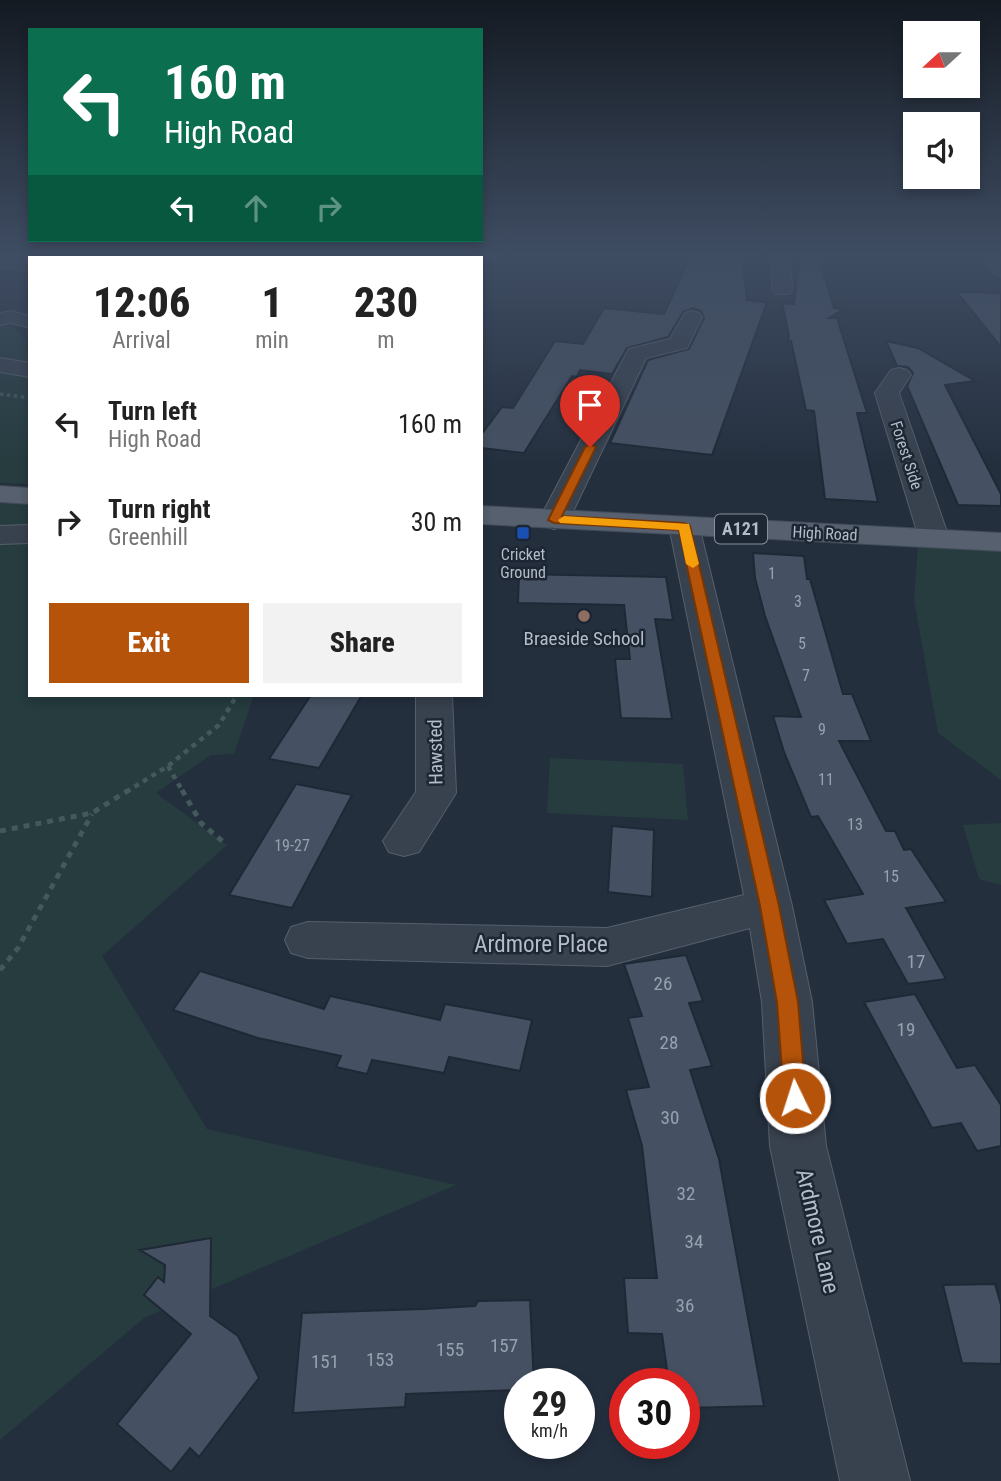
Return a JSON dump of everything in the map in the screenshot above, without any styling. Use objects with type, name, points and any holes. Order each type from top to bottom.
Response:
[{"type":"main road","points":[[0,494],[28,496]]},
{"type":"main road","name":"High Road","points":[[483,514],[1001,542]]},
{"type":"street","points":[[554,520],[600,404],[637,354],[679,343],[688,325]]},
{"type":"street","points":[[0,365],[28,370]]},
{"type":"street","name":"Forest Side","points":[[900,374],[887,393],[934,538]]},
{"type":"street","name":"Ardmore Lane","points":[[684,526],[769,906],[787,1002],[798,1146],[875,1481]]},
{"type":"street","points":[[0,535],[28,534]]},
{"type":"street","name":"Hawsted","points":[[404,841],[436,793],[434,697]]},
{"type":"street","name":"Ardmore Place","points":[[309,940],[607,947],[769,906]]},
{"type":"path","points":[[0,394],[28,398]]},
{"type":"path","points":[[0,831],[92,813],[169,766],[219,725],[236,697]]},
{"type":"path","points":[[169,766],[201,823],[227,845]]},
{"type":"path","points":[[0,970],[18,948],[92,813]]},
{"type":"green space","points":[[0,325],[12,326],[26,340],[28,363],[0,360]]},
{"type":"green space","points":[[0,370],[28,377],[28,484],[0,483]]},
{"type":"green space","points":[[0,499],[28,500],[28,697],[253,697],[234,754],[211,755],[156,793],[227,845],[102,956],[207,1129],[456,1185],[144,1318],[0,1440]]},
{"type":"green space","points":[[918,545],[1001,551],[1001,780],[938,733],[914,600]]},
{"type":"green space","points":[[550,758],[683,764],[688,820],[547,813]]},
{"type":"green space","points":[[1001,823],[1001,885],[979,879],[963,825]]},
{"type":"building","points":[[594,325],[675,325],[668,337],[627,348],[612,374],[580,370],[577,377],[572,376],[524,453],[483,448],[483,432],[502,407],[513,408],[555,341],[583,344]]},
{"type":"building","points":[[701,325],[759,325],[712,455],[610,443],[648,360],[689,349]]},
{"type":"building","points":[[787,325],[839,325],[867,413],[857,413],[878,502],[825,499],[814,411],[806,410],[791,341],[788,343]]},
{"type":"building","points":[[983,325],[1001,325],[1001,347]]},
{"type":"building","points":[[886,341],[918,348],[975,381],[945,385],[1001,494],[1001,506],[958,505],[907,386],[913,373],[908,367],[897,366]]},
{"type":"building","points":[[753,553],[804,556],[807,579],[810,579],[843,694],[852,694],[871,741],[839,741],[886,831],[895,831],[904,850],[911,849],[946,902],[906,908],[946,979],[908,984],[883,939],[847,944],[824,900],[863,894],[818,816],[811,817],[784,752],[773,716],[801,717],[765,616],[755,578]]},
{"type":"building","points":[[519,574],[666,577],[673,620],[655,619],[672,719],[621,718],[615,659],[630,659],[624,605],[518,603]]},
{"type":"building","points":[[310,697],[361,697],[319,768],[269,759]]},
{"type":"building","points":[[296,784],[352,795],[292,908],[229,895]]},
{"type":"building","points":[[612,826],[654,830],[652,897],[608,892]]},
{"type":"building","points":[[686,955],[703,1001],[689,1003],[712,1066],[690,1070],[719,1159],[764,1406],[700,1408],[700,1368],[667,1368],[662,1334],[628,1333],[624,1278],[657,1278],[642,1146],[626,1090],[649,1087],[628,1018],[642,1016],[624,964]]},
{"type":"building","points":[[200,971],[324,1009],[330,996],[440,1020],[445,1004],[532,1020],[520,1071],[449,1057],[444,1073],[372,1060],[367,1074],[336,1067],[341,1056],[258,1038],[173,1010]]},
{"type":"building","points":[[915,994],[957,1068],[975,1065],[1001,1105],[1001,1146],[977,1151],[961,1123],[932,1128],[864,1002]]},
{"type":"building","points":[[211,1238],[210,1316],[238,1336],[259,1378],[199,1457],[190,1448],[171,1472],[117,1424],[191,1334],[144,1295],[158,1277],[164,1282],[165,1265],[140,1250]]},
{"type":"building","points":[[995,1284],[1001,1305],[1001,1364],[962,1363],[943,1285]]},
{"type":"building","points":[[530,1300],[533,1368],[504,1368],[504,1391],[406,1394],[405,1407],[293,1413],[302,1313],[475,1306],[478,1301]]},
{"type":"slow traffic","points":[[564,520],[684,526],[693,564]]},
{"type":"place","name":"Cricket Ground","points":[[523,533]]},
{"type":"place","name":"Braeside School","points":[[584,616]]},
{"type":"route","points":[[590,447],[554,520],[684,526],[769,906],[787,1002],[795,1098]]}]
